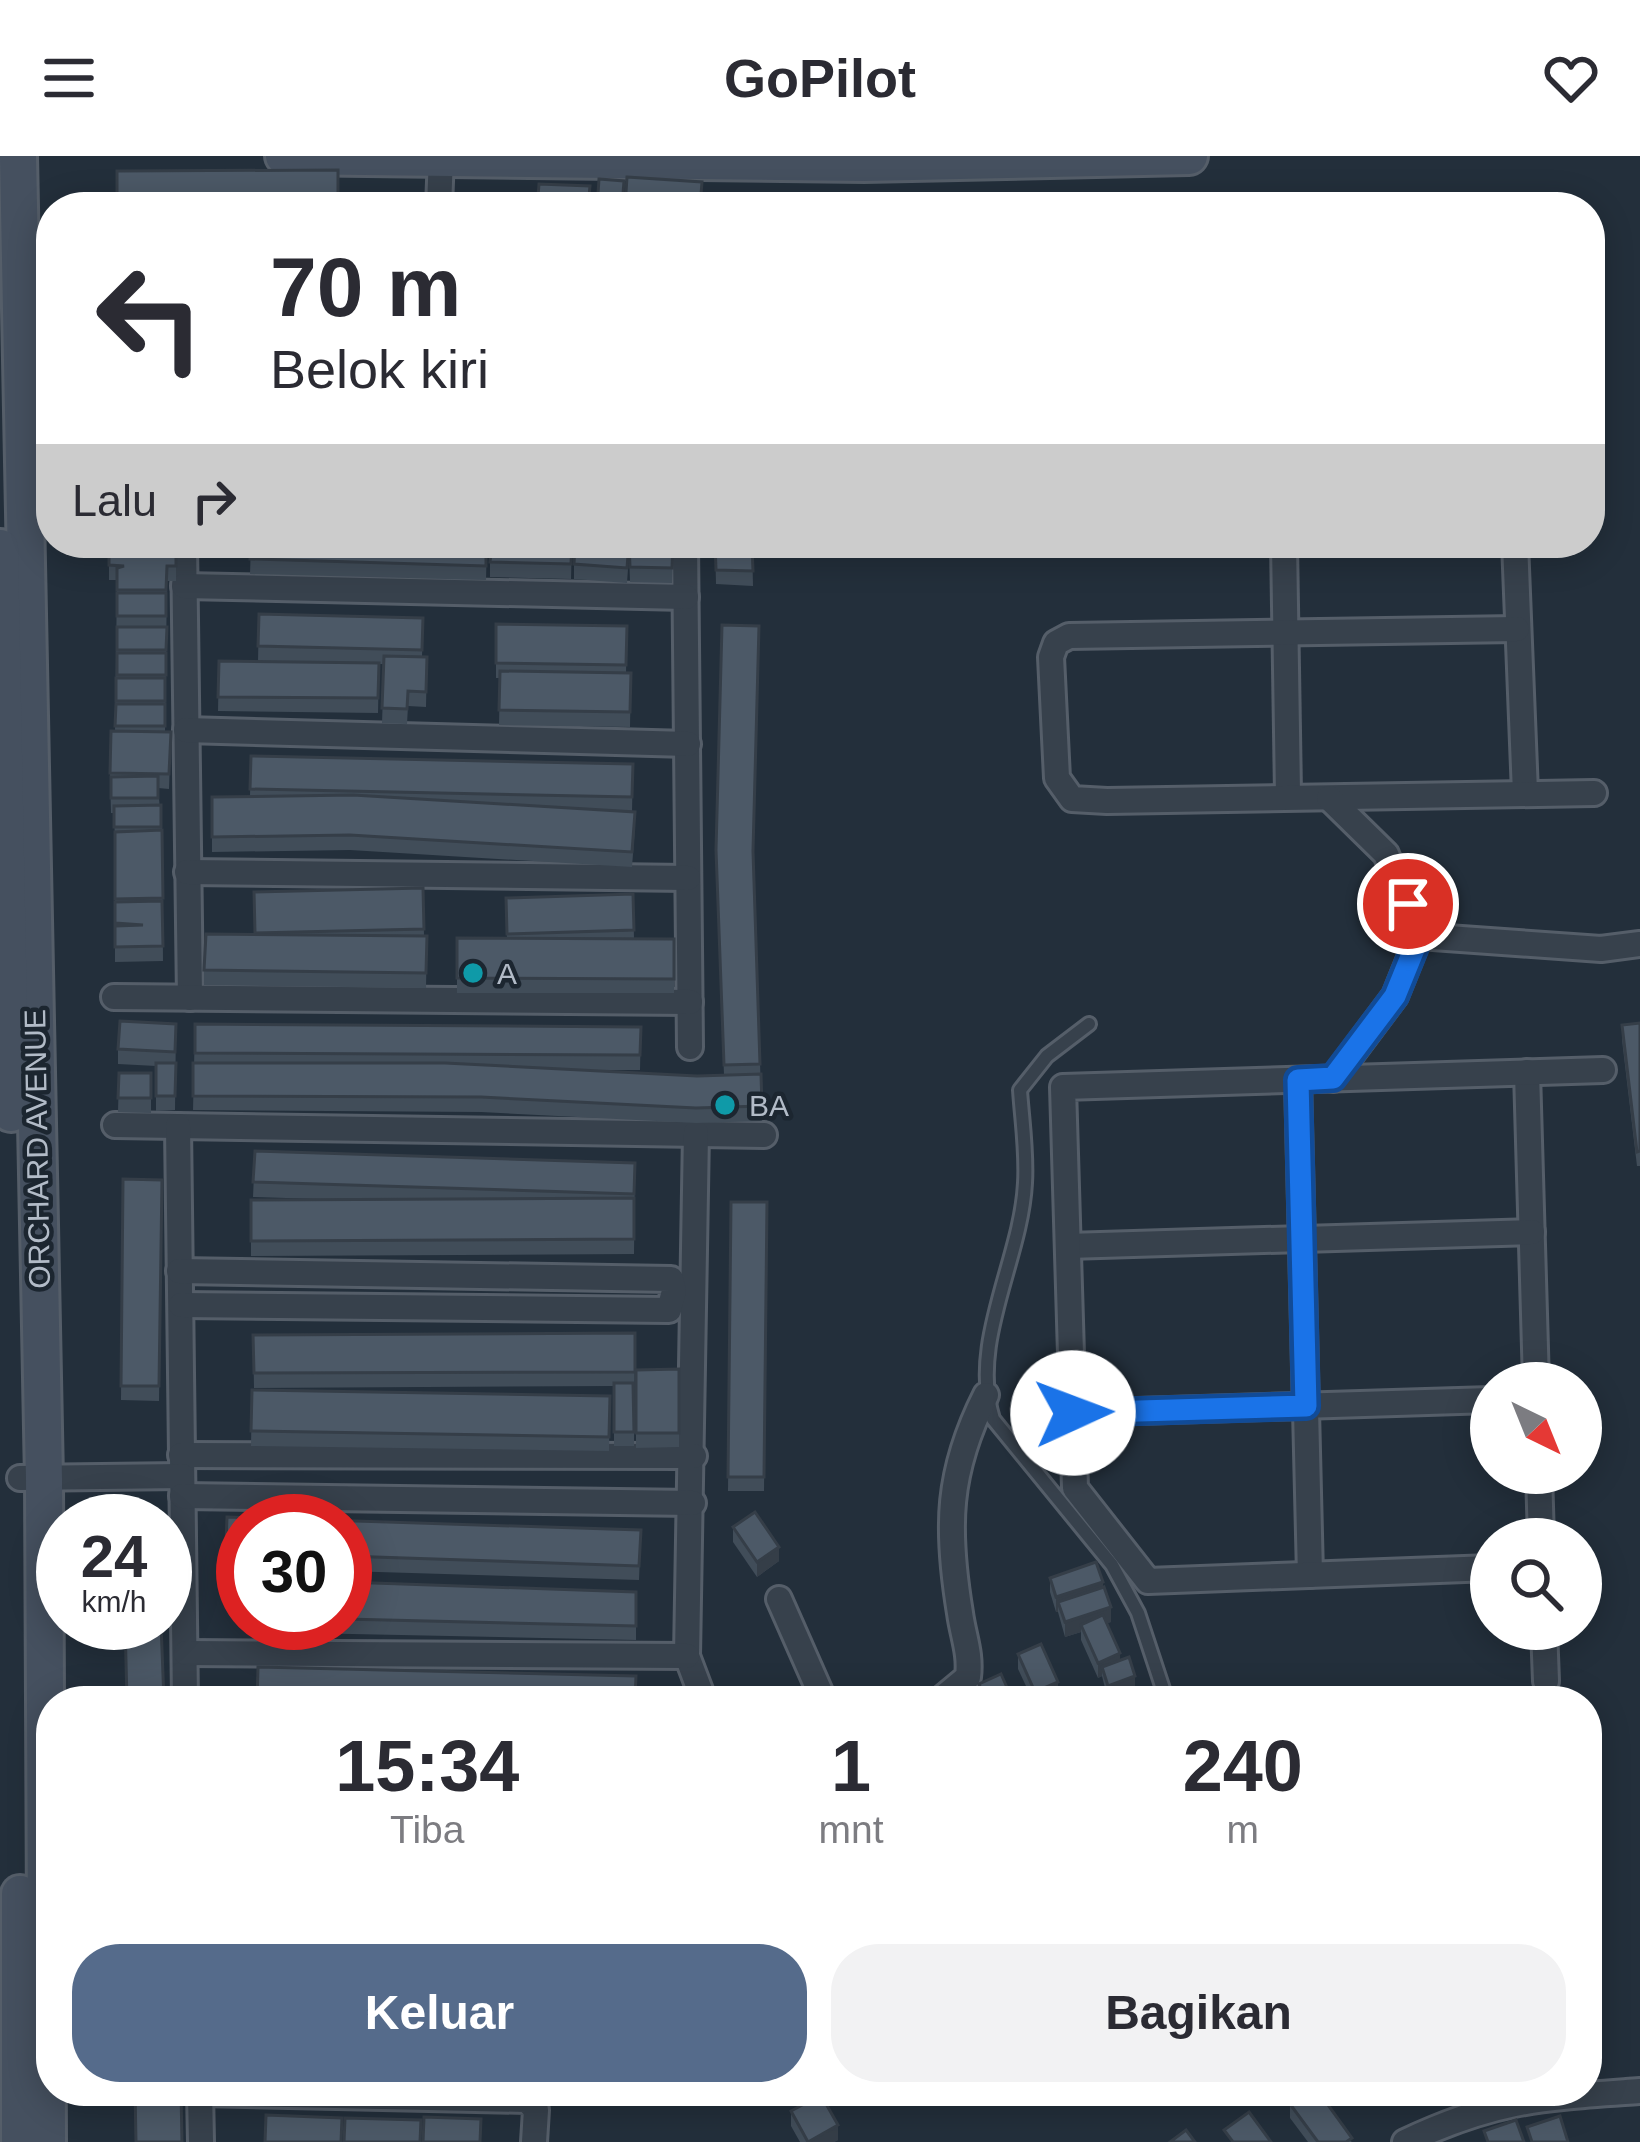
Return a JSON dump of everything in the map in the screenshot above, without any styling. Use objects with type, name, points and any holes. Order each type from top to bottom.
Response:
[{"type":"street","name":"ORCHARD AVENUE","points":[[18,156],[9,564],[13,953],[32,1479],[29,1933],[20,2142]]},
{"type":"street","points":[[284,156],[1189,156]]},
{"type":"street","points":[[440,192],[441,158]]},
{"type":"street","points":[[184,558],[190,998]]},
{"type":"street","points":[[685,558],[690,1047]]},
{"type":"street","points":[[1285,558],[1288,794]]},
{"type":"street","points":[[1515,558],[1525,793]]},
{"type":"street","points":[[184,586],[686,597]]},
{"type":"street","points":[[1517,629],[1069,636],[1056,643],[1051,657],[1058,778],[1072,799],[1594,793]]},
{"type":"street","points":[[186,730],[688,744]]},
{"type":"street","points":[[1329,798],[1399,873],[1419,937],[1395,996],[1333,1078]]},
{"type":"street","points":[[187,872],[688,878]]},
{"type":"street","points":[[1419,937],[1600,949],[1640,944]]},
{"type":"street","points":[[114,997],[690,1003]]},
{"type":"street","points":[[1470,1569],[1148,1581],[1076,1487],[1063,1087],[1603,1070]]},
{"type":"street","points":[[1527,1072],[1535,1362]]},
{"type":"street","points":[[1298,1080],[1310,1575]]},
{"type":"street","points":[[115,1125],[764,1135]]},
{"type":"street","points":[[178,1126],[185,1686]]},
{"type":"street","points":[[696,1133],[688,1656],[699,1686]]},
{"type":"street","points":[[1068,1246],[1532,1232]]},
{"type":"street","points":[[179,1271],[671,1280],[674,1291],[669,1310],[181,1305]]},
{"type":"street","points":[[957,1686],[968,1677],[970,1655],[960,1616],[950,1526],[951,1484],[963,1440],[986,1395]]},
{"type":"street","points":[[1073,1413],[1470,1401]]},
{"type":"street","points":[[32,1479],[694,1456]]},
{"type":"street","points":[[181,1476],[693,1503]]},
{"type":"street","points":[[779,1599],[817,1686]]},
{"type":"street","points":[[1545,1650],[1546,1681]]},
{"type":"street","points":[[186,1653],[688,1656]]},
{"type":"street","name":"ORCHARD AVENUE","points":[[29,1933],[36,2014]]},
{"type":"street","points":[[1602,2094],[1640,2091]]},
{"type":"street","name":"ORCHARD AVENUE","points":[[44,2106],[47,2142]]},
{"type":"street","points":[[200,2106],[201,2142]]},
{"type":"street","points":[[532,2106],[536,2110],[534,2142]]},
{"type":"street","points":[[1405,2142],[1456,2106]]},
{"type":"lane","points":[[1089,1024],[1047,1056],[1020,1090],[1025,1185],[987,1359],[986,1395],[993,1419],[1112,1565],[1138,1613],[1162,1686]]},
{"type":"building","points":[[338,170],[338,192],[117,192],[117,171]]},
{"type":"building","points":[[627,177],[702,182],[701,192],[626,192]]},
{"type":"building","points":[[599,179],[624,181],[623,192],[598,192]]},
{"type":"building","points":[[539,184],[590,186],[589,192],[538,192]]},
{"type":"building","points":[[109,558],[176,558],[176,566],[167,566],[166,590],[117,590],[117,568],[124,566],[109,565]]},
{"type":"building","points":[[486,558],[486,566],[250,559]]},
{"type":"building","points":[[490,558],[571,558],[571,564],[490,562]]},
{"type":"building","points":[[574,558],[628,558],[627,568],[574,564]]},
{"type":"building","points":[[630,558],[672,558],[672,568],[630,567]]},
{"type":"building","points":[[716,558],[753,558],[753,571],[716,570]]},
{"type":"building","points":[[117,593],[166,593],[166,616],[117,616]]},
{"type":"building","points":[[259,614],[423,618],[422,650],[258,646]]},
{"type":"building","points":[[496,624],[627,626],[626,665],[496,663]]},
{"type":"building","points":[[722,625],[759,626],[753,851],[760,1064],[724,1065],[716,850]]},
{"type":"building","points":[[117,627],[167,627],[166,650],[117,650]]},
{"type":"building","points":[[117,653],[166,653],[166,675],[117,675]]},
{"type":"building","points":[[384,656],[427,657],[426,692],[408,691],[407,709],[382,708]]},
{"type":"building","points":[[219,661],[379,663],[378,698],[218,697]]},
{"type":"building","points":[[500,671],[631,673],[630,712],[499,710]]},
{"type":"building","points":[[116,678],[165,678],[165,701],[116,701]]},
{"type":"building","points":[[116,704],[165,704],[165,726],[115,726]]},
{"type":"building","points":[[111,731],[171,732],[169,774],[110,773]]},
{"type":"building","points":[[251,756],[633,764],[632,797],[250,789]]},
{"type":"building","points":[[158,776],[158,798],[111,798],[111,777]]},
{"type":"building","points":[[353,795],[635,812],[632,852],[350,835],[212,837],[212,797]]},
{"type":"building","points":[[161,805],[161,827],[114,827],[114,806]]},
{"type":"building","points":[[162,830],[163,898],[115,899],[115,832]]},
{"type":"building","points":[[423,888],[424,929],[255,933],[254,892]]},
{"type":"building","points":[[633,894],[634,930],[507,934],[506,898]]},
{"type":"building","points":[[162,901],[163,946],[115,947],[115,926],[143,925],[115,923],[115,902]]},
{"type":"building","points":[[206,934],[427,936],[426,973],[204,970]]},
{"type":"building","points":[[457,938],[674,939],[674,979],[457,978]]},
{"type":"building","points":[[120,1021],[176,1024],[175,1052],[118,1049]]},
{"type":"building","points":[[1640,1023],[1640,1151],[1637,1152],[1622,1025]]},
{"type":"building","points":[[195,1024],[641,1027],[640,1055],[195,1053]]},
{"type":"building","points":[[156,1063],[176,1063],[175,1096],[156,1096]]},
{"type":"building","points":[[193,1063],[445,1063],[697,1076],[761,1074],[762,1106],[696,1108],[481,1097],[193,1096]]},
{"type":"building","points":[[119,1073],[151,1073],[151,1098],[118,1098]]},
{"type":"building","points":[[255,1151],[635,1163],[634,1194],[253,1182]]},
{"type":"building","points":[[123,1179],[162,1180],[159,1386],[121,1386]]},
{"type":"building","points":[[634,1198],[634,1239],[251,1241],[251,1200]]},
{"type":"building","points":[[731,1202],[767,1202],[764,1477],[728,1477]]},
{"type":"building","points":[[635,1333],[635,1372],[254,1373],[253,1335]]},
{"type":"building","points":[[679,1369],[679,1433],[636,1433],[636,1370]]},
{"type":"building","points":[[614,1383],[633,1383],[634,1432],[614,1432]]},
{"type":"building","points":[[252,1390],[610,1396],[609,1437],[251,1431]]},
{"type":"building","points":[[755,1512],[779,1547],[757,1562],[733,1527]]},
{"type":"building","points":[[372,1522],[641,1530],[639,1566],[372,1557]]},
{"type":"building","points":[[1096,1562],[1103,1582],[1056,1597],[1050,1578]]},
{"type":"building","points":[[372,1583],[636,1592],[636,1626],[372,1620]]},
{"type":"building","points":[[1104,1587],[1111,1607],[1065,1622],[1058,1602]]},
{"type":"building","points":[[1103,1615],[1120,1653],[1098,1663],[1081,1625]]},
{"type":"building","points":[[1041,1644],[1058,1682],[1032,1686],[1018,1654]]},
{"type":"building","points":[[126,1650],[162,1650],[163,1686],[127,1686]]},
{"type":"building","points":[[1129,1657],[1135,1676],[1108,1686],[1102,1667]]},
{"type":"building","points":[[258,1667],[636,1676],[636,1686],[257,1686]]},
{"type":"building","points":[[1001,1674],[1006,1686],[980,1686]]},
{"type":"building","points":[[135,2106],[181,2106],[182,2142],[136,2142]]},
{"type":"building","points":[[800,2106],[827,2106],[838,2125],[808,2142],[791,2111]]},
{"type":"building","points":[[1291,2106],[1329,2106],[1352,2138],[1318,2142]]},
{"type":"building","points":[[1249,2112],[1271,2142],[1233,2142],[1224,2130]]},
{"type":"building","points":[[266,2115],[342,2118],[341,2142],[265,2142]]},
{"type":"building","points":[[1560,2116],[1568,2142],[1532,2142],[1527,2127]]},
{"type":"building","points":[[424,2117],[481,2119],[480,2142],[423,2142]]},
{"type":"building","points":[[345,2118],[421,2120],[420,2142],[344,2142]]},
{"type":"building","points":[[1516,2120],[1524,2142],[1488,2142],[1484,2131]]},
{"type":"building","points":[[1186,2130],[1195,2142],[1170,2142]]},
{"type":"place","name":"A","points":[[473,973]]},
{"type":"place","name":"BA","points":[[725,1105]]},
{"type":"route","points":[[1073,1413],[1306,1406],[1298,1080],[1333,1078],[1395,996],[1419,937],[1408,904]]}]
